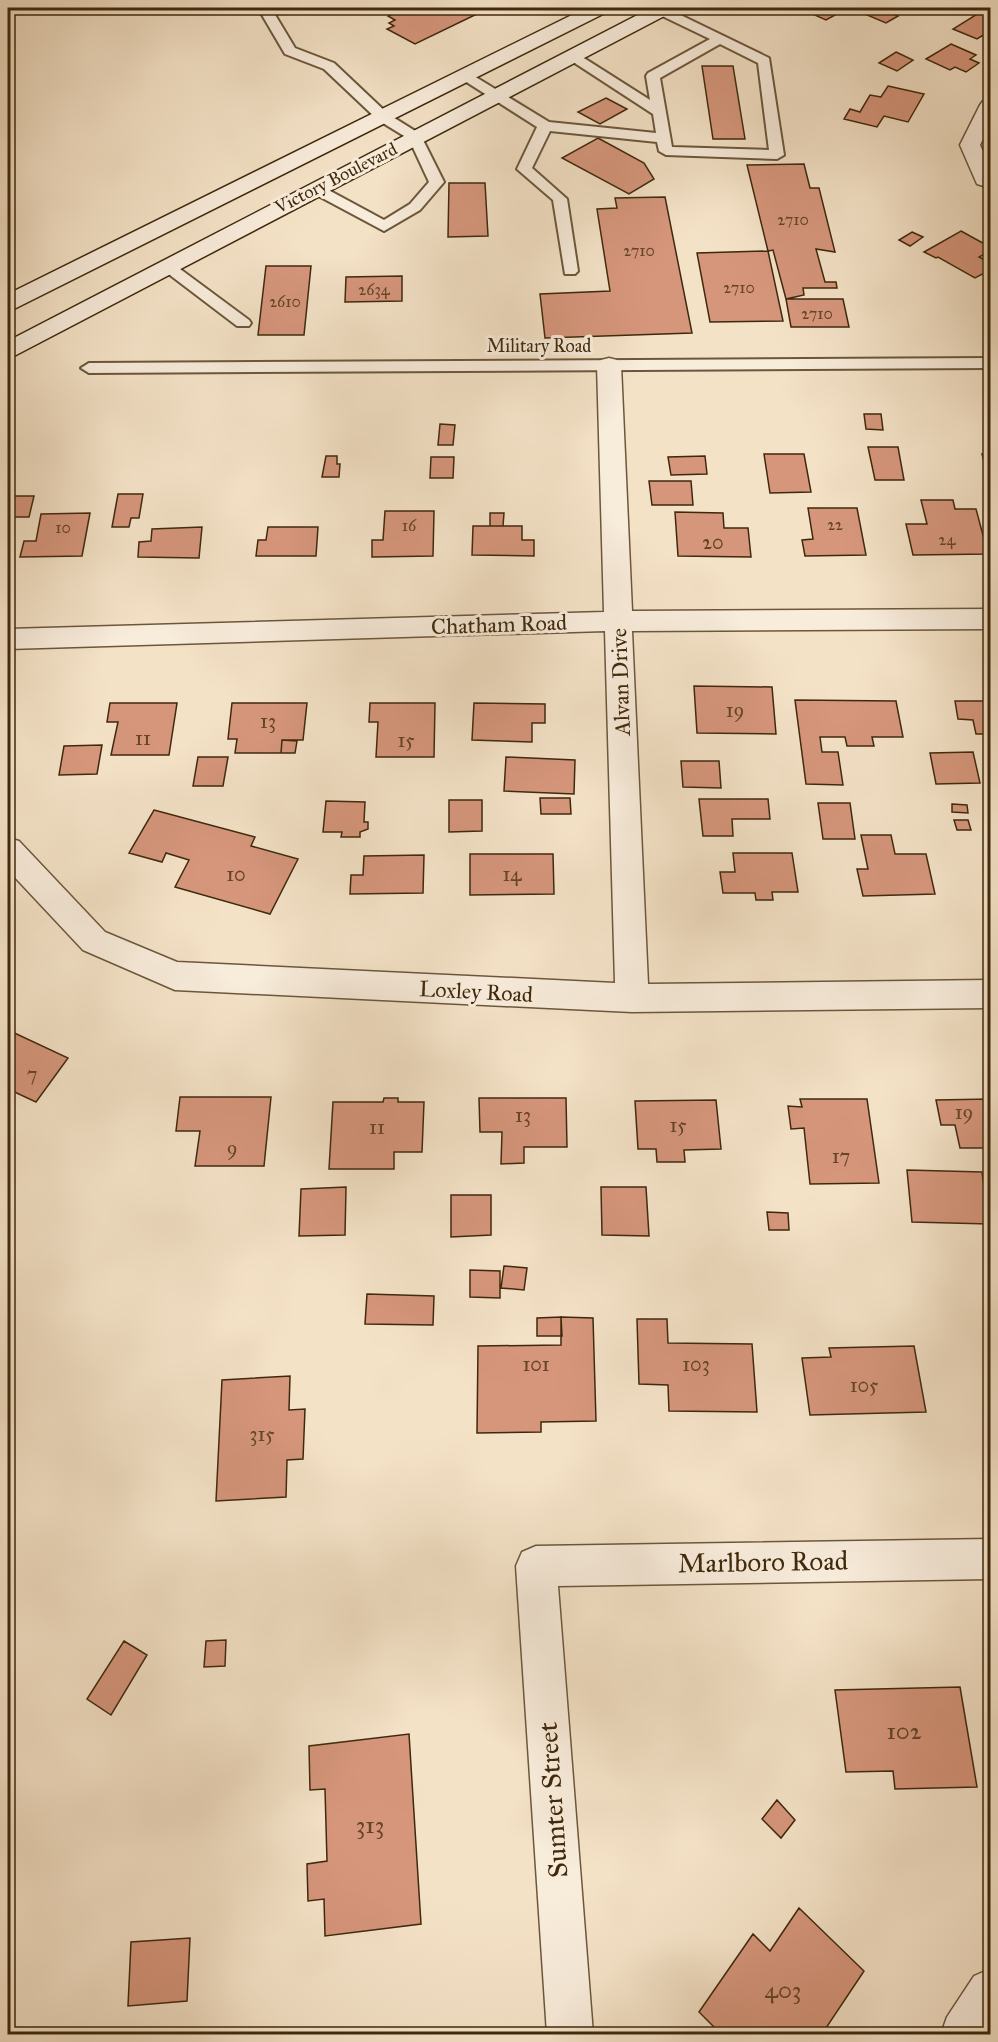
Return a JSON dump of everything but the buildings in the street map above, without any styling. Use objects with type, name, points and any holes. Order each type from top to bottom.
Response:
[{"type":"street","name":"Victory Boulevard","points":[[8,303],[600,8]]},
{"type":"street","name":"Victory Boulevard","points":[[8,350],[663,9]]},
{"type":"street","points":[[990,105],[970,145],[985,179],[990,182]]},
{"type":"street","name":"Alvan Drive","points":[[609,365],[632,998]]},
{"type":"street","name":"Chatham Road","points":[[8,639],[617,621],[990,619]]},
{"type":"street","name":"Loxley Road","points":[[8,850],[94,941],[175,976],[632,998],[990,994]]},
{"type":"street","name":"Marlboro Road","points":[[536,1566],[990,1559]]},
{"type":"street","name":"Sumter Street","points":[[536,1566],[570,2034]]},
{"type":"street","points":[[964,2034],[990,1992]]},
{"type":"lane","points":[[265,8],[290,51],[329,66],[383,117],[416,137],[437,182],[415,207],[384,226],[316,189]]},
{"type":"lane","points":[[663,9],[764,61],[777,155],[666,151],[654,76],[720,39]]},
{"type":"lane","points":[[571,56],[659,112]]},
{"type":"lane","points":[[464,76],[545,126],[664,138]]},
{"type":"lane","points":[[545,126],[524,169],[560,199],[570,271]]},
{"type":"lane","points":[[168,266],[243,323]]},
{"type":"lane","name":"Military Road","points":[[89,368],[990,363]]}]
